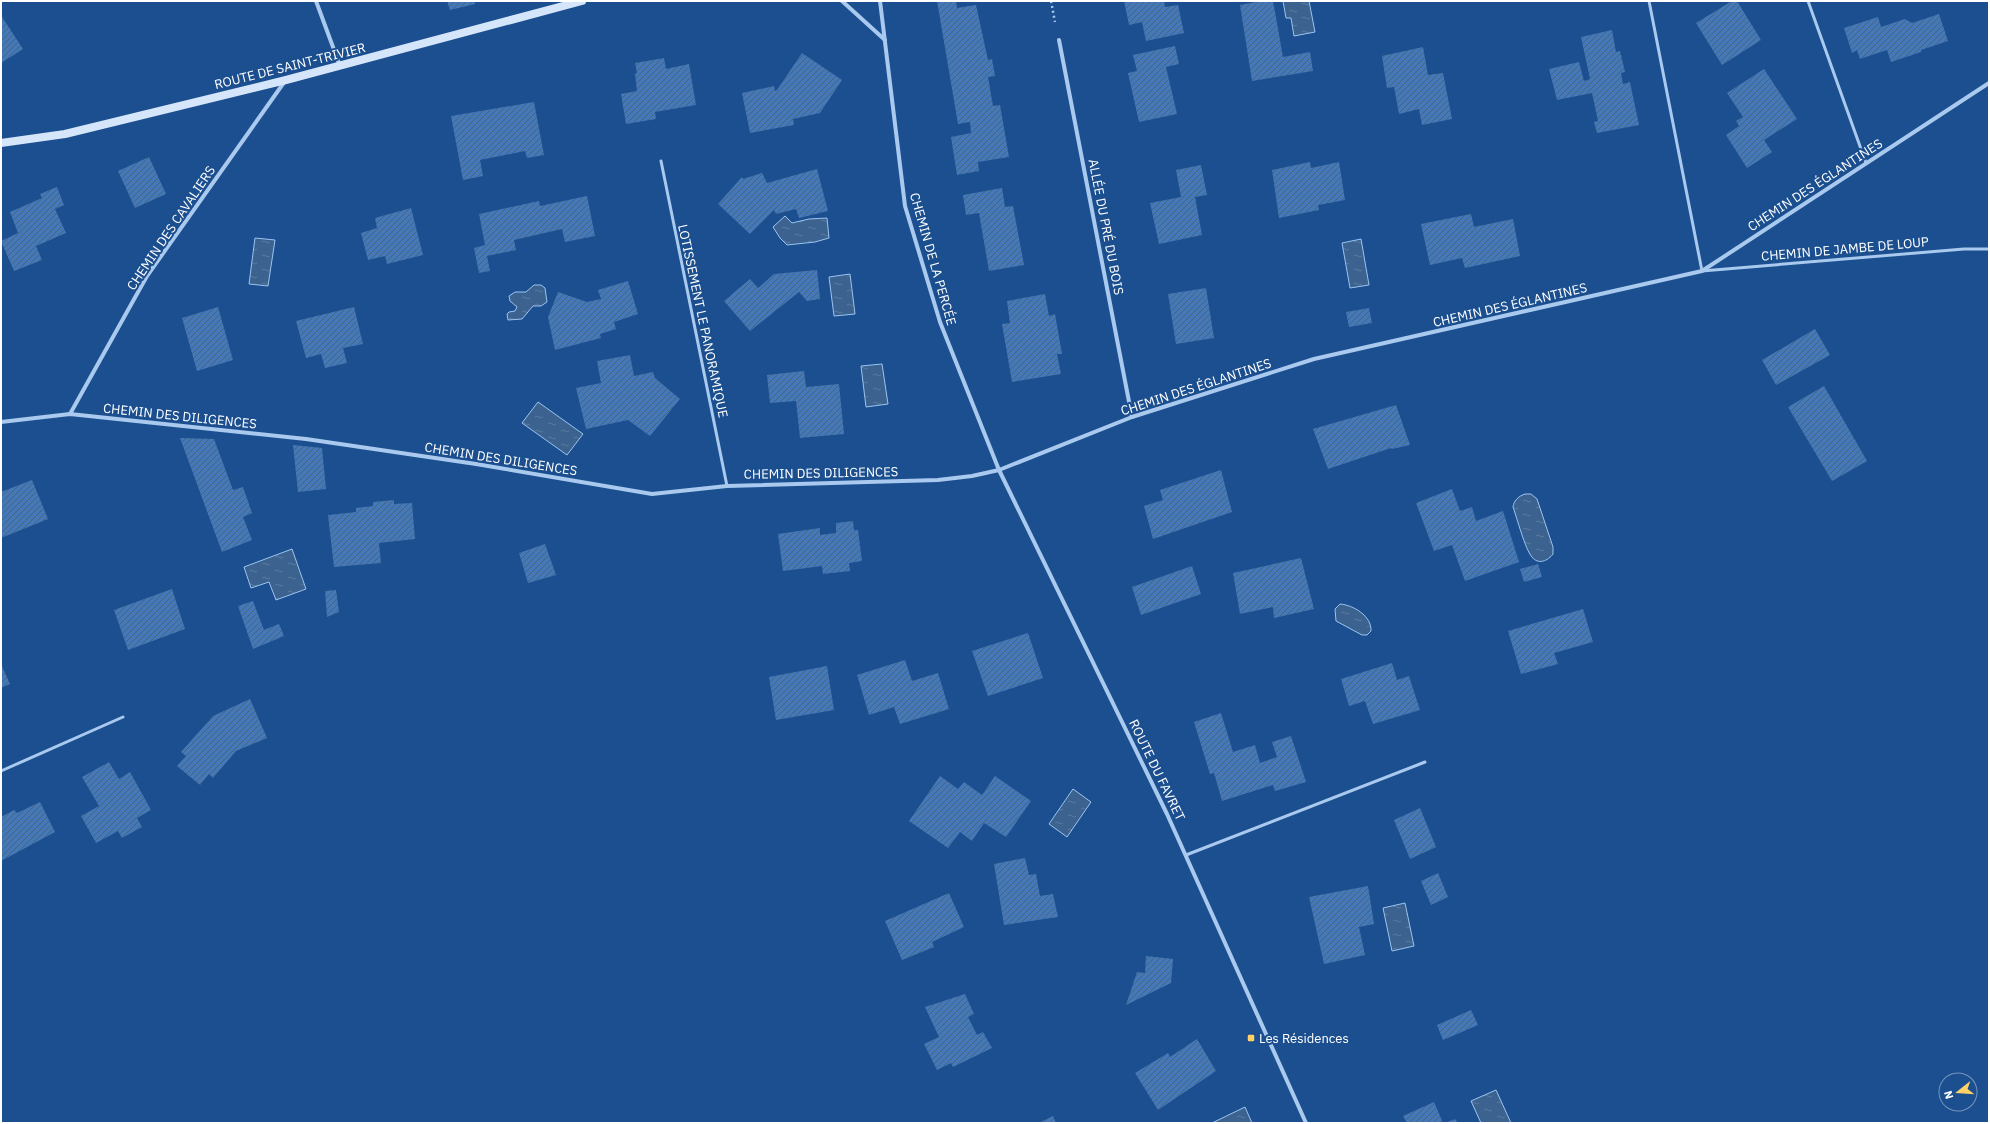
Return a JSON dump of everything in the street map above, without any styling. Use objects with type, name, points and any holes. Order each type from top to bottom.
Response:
[{"type":"main road","name":"ROUTE DE SAINT-TRIVIER","points":[[1,143],[65,134],[286,80],[582,1]]},
{"type":"street","points":[[316,1],[341,66]]},
{"type":"street","points":[[842,1],[885,41]]},
{"type":"street","name":"CHEMIN DE LA PERCÉE","points":[[880,1],[905,206],[940,322],[982,428]]},
{"type":"street","name":"ALLÉE DU PRÉ DU BOIS","points":[[1059,40],[1132,417]]},
{"type":"street","name":"CHEMIN DES CAVALIERS","points":[[70,414],[147,276],[286,80]]},
{"type":"street","name":"CHEMIN DES ÉGLANTINES","points":[[999,470],[1132,417],[1314,359],[1702,271],[1989,82]]},
{"type":"street","name":"CHEMIN DES DILIGENCES","points":[[1,422],[70,414],[306,439],[476,464],[652,494],[727,486],[938,480],[972,476],[999,470]]},
{"type":"street","name":"ROUTE DU FAVRET","points":[[982,428],[999,470],[1186,856],[1306,1123]]},
{"type":"lane","points":[[1649,1],[1702,271]]},
{"type":"lane","points":[[1808,1],[1866,163]]},
{"type":"lane","name":"LOTISSEMENT LE PANORAMIQUE","points":[[660,161],[727,486]]},
{"type":"lane","name":"CHEMIN DE JAMBE DE LOUP","points":[[1702,271],[1964,249],[1989,249]]},
{"type":"lane","points":[[1,771],[123,717]]},
{"type":"lane","points":[[1186,856],[1425,762]]},
{"type":"water","points":[[1283,1],[1309,1],[1315,32],[1294,36],[1291,18],[1286,18]]},
{"type":"water","points":[[785,216],[792,223],[809,219],[827,218],[829,238],[815,242],[787,245],[780,238],[773,227]]},
{"type":"water","points":[[255,238],[275,240],[268,286],[249,284]]},
{"type":"water","points":[[1361,239],[1369,285],[1350,288],[1342,243]]},
{"type":"water","points":[[850,274],[855,314],[834,316],[829,277]]},
{"type":"water","points":[[534,285],[541,285],[545,288],[547,302],[541,306],[533,306],[522,319],[508,320],[507,314],[515,311],[517,307],[510,301],[509,296],[515,292],[526,292]]},
{"type":"water","points":[[882,364],[888,404],[866,407],[861,366]]},
{"type":"water","points":[[538,402],[583,434],[567,455],[522,423]]},
{"type":"water","points":[[1525,494],[1531,494],[1537,499],[1553,547],[1553,554],[1548,559],[1543,561],[1537,561],[1529,553],[1513,507],[1514,502]]},
{"type":"water","points":[[292,549],[306,589],[276,600],[269,582],[251,588],[244,567]]},
{"type":"water","points":[[1340,604],[1356,609],[1365,616],[1371,631],[1367,635],[1362,635],[1336,621],[1335,609]]},
{"type":"water","points":[[1073,789],[1091,802],[1067,837],[1049,824]]},
{"type":"water","points":[[1405,903],[1414,946],[1392,951],[1383,908]]},
{"type":"water","points":[[1496,1090],[1511,1123],[1481,1123],[1471,1101]]},
{"type":"water","points":[[1245,1107],[1252,1123],[1212,1123]]},
{"type":"building","points":[[447,1],[474,1],[475,4],[450,10]]},
{"type":"building","points":[[937,1],[956,1],[957,8],[976,5],[988,60],[992,59],[995,76],[988,77],[993,106],[1000,105],[1009,157],[978,162],[979,171],[957,175],[951,137],[971,133],[970,122],[958,124]]},
{"type":"building","points":[[1124,1],[1164,1],[1165,7],[1178,5],[1184,33],[1146,41],[1142,22],[1129,25]]},
{"type":"building","points":[[1262,1],[1273,1],[1283,57],[1310,52],[1313,71],[1252,81],[1240,5]]},
{"type":"building","points":[[1732,1],[1737,1],[1761,40],[1722,65],[1696,23]]},
{"type":"building","points":[[1939,14],[1948,41],[1891,62],[1887,50],[1860,59],[1857,50],[1852,53],[1844,28],[1878,17],[1881,27],[1905,19],[1912,23]]},
{"type":"building","points":[[2,17],[23,49],[1,63],[1,18]]},
{"type":"building","points":[[1612,30],[1616,52],[1620,51],[1625,72],[1621,73],[1623,84],[1630,82],[1639,125],[1597,133],[1594,122],[1598,121],[1592,93],[1557,100],[1549,69],[1579,62],[1584,81],[1590,79],[1581,37]]},
{"type":"building","points":[[1175,46],[1179,64],[1166,67],[1177,114],[1139,122],[1128,73],[1137,71],[1133,55]]},
{"type":"building","points":[[1423,47],[1428,75],[1443,73],[1452,119],[1422,125],[1419,109],[1399,114],[1394,87],[1387,88],[1382,56]]},
{"type":"building","points":[[802,53],[842,80],[820,113],[793,119],[794,125],[750,133],[742,93],[774,86],[775,91],[777,90]]},
{"type":"building","points":[[664,58],[666,69],[689,64],[696,105],[655,112],[656,119],[626,124],[621,94],[637,91],[635,74],[637,73],[635,63]]},
{"type":"building","points":[[1764,69],[1797,119],[1764,140],[1772,152],[1747,168],[1726,135],[1739,126],[1736,121],[1743,117],[1727,93]]},
{"type":"building","points":[[534,102],[544,155],[527,158],[525,151],[480,160],[483,176],[463,180],[451,116]]},
{"type":"building","points":[[149,157],[166,194],[135,208],[118,171]]},
{"type":"building","points":[[1310,162],[1311,168],[1339,162],[1345,200],[1318,205],[1319,210],[1279,218],[1272,170]]},
{"type":"building","points":[[1201,165],[1207,195],[1195,197],[1202,235],[1159,244],[1150,203],[1181,197],[1176,170]]},
{"type":"building","points":[[817,169],[828,211],[799,218],[796,209],[776,214],[774,210],[750,234],[718,204],[742,177],[743,179],[762,173],[767,183]]},
{"type":"building","points":[[57,187],[64,205],[55,209],[66,233],[36,246],[42,260],[14,271],[1,241],[18,233],[10,212],[42,198],[40,194]]},
{"type":"building","points":[[1002,188],[1005,207],[1013,206],[1024,265],[989,271],[979,213],[966,215],[963,195]]},
{"type":"building","points":[[587,196],[595,236],[565,242],[562,229],[514,240],[516,250],[487,256],[490,271],[479,273],[474,248],[485,245],[479,214],[539,201],[540,206]]},
{"type":"building","points":[[411,208],[423,255],[387,264],[385,256],[368,260],[361,233],[377,228],[375,218]]},
{"type":"building","points":[[1471,214],[1474,227],[1513,219],[1520,256],[1465,268],[1462,258],[1430,265],[1421,224]]},
{"type":"building","points":[[817,270],[820,299],[807,301],[799,292],[750,331],[724,301],[750,279],[758,288],[774,274]]},
{"type":"building","points":[[628,281],[638,314],[614,322],[616,329],[600,334],[601,338],[555,350],[548,317],[558,292],[587,302],[601,299],[598,290]]},
{"type":"building","points":[[1206,288],[1214,338],[1176,344],[1168,294]]},
{"type":"building","points":[[1045,294],[1049,316],[1055,314],[1062,354],[1057,354],[1061,374],[1012,382],[1002,324],[1010,323],[1007,301]]},
{"type":"building","points":[[218,307],[233,360],[197,371],[182,318]]},
{"type":"building","points":[[354,307],[363,344],[343,348],[347,363],[325,368],[321,354],[306,358],[296,321]]},
{"type":"building","points":[[1369,308],[1372,323],[1349,327],[1346,312]]},
{"type":"building","points":[[1815,329],[1830,355],[1776,385],[1762,360]]},
{"type":"building","points":[[630,355],[634,376],[653,372],[655,378],[680,399],[650,436],[628,420],[586,429],[576,388],[601,383],[597,361]]},
{"type":"building","points":[[804,371],[806,387],[839,384],[844,434],[800,438],[796,401],[770,403],[767,375]]},
{"type":"building","points":[[1824,386],[1867,461],[1832,481],[1788,407]]},
{"type":"building","points":[[1396,405],[1410,445],[1391,448],[1328,469],[1313,429]]},
{"type":"building","points":[[180,438],[214,439],[233,490],[243,487],[252,513],[243,517],[252,540],[222,552]]},
{"type":"building","points":[[293,445],[322,448],[326,489],[298,492]]},
{"type":"building","points":[[1221,470],[1232,512],[1153,539],[1144,506],[1163,500],[1160,490]]},
{"type":"building","points":[[32,480],[48,519],[1,538],[1,492]]},
{"type":"building","points":[[1452,489],[1460,511],[1472,507],[1476,521],[1503,511],[1519,562],[1465,581],[1452,545],[1434,551],[1416,503]]},
{"type":"building","points":[[394,500],[394,504],[412,503],[415,539],[379,543],[381,563],[334,567],[328,515],[356,512],[356,508],[373,506],[373,502]]},
{"type":"building","points":[[853,521],[854,530],[858,530],[862,561],[849,563],[850,571],[823,574],[822,566],[783,571],[778,534],[820,528],[820,535],[836,533],[836,523]]},
{"type":"building","points":[[545,544],[556,575],[528,583],[519,553]]},
{"type":"building","points":[[1301,558],[1314,609],[1274,618],[1273,607],[1240,614],[1233,573]]},
{"type":"building","points":[[1538,564],[1542,577],[1524,582],[1520,569]]},
{"type":"building","points":[[1192,566],[1201,594],[1141,615],[1132,587]]},
{"type":"building","points":[[172,589],[185,629],[128,650],[114,610]]},
{"type":"building","points":[[336,590],[339,612],[327,617],[325,591]]},
{"type":"building","points":[[253,601],[264,630],[279,624],[284,636],[253,649],[238,606]]},
{"type":"building","points":[[1583,609],[1593,642],[1554,653],[1558,664],[1521,674],[1508,631]]},
{"type":"building","points":[[1028,633],[1043,678],[988,696],[972,651]]},
{"type":"building","points":[[905,660],[912,681],[938,673],[949,709],[900,724],[894,707],[869,715],[857,675]]},
{"type":"building","points":[[1392,663],[1397,680],[1409,676],[1420,710],[1373,724],[1365,701],[1349,706],[1341,679]]},
{"type":"building","points":[[1,664],[10,684],[1,688]]},
{"type":"building","points":[[827,666],[834,710],[776,720],[769,677]]},
{"type":"building","points":[[250,699],[267,738],[236,751],[213,778],[209,774],[200,785],[177,766],[186,756],[181,752],[213,716]]},
{"type":"building","points":[[1221,713],[1233,752],[1255,745],[1260,763],[1277,757],[1272,742],[1291,736],[1306,782],[1275,791],[1273,785],[1222,801],[1214,773],[1210,774],[1194,722]]},
{"type":"building","points":[[109,762],[119,779],[130,772],[151,810],[137,818],[142,827],[122,838],[118,831],[96,843],[81,816],[99,806],[82,777]]},
{"type":"building","points":[[940,776],[958,789],[964,782],[982,795],[995,776],[1031,801],[1006,837],[984,823],[972,841],[960,832],[948,848],[909,821]]},
{"type":"building","points":[[40,802],[55,832],[1,861],[1,817],[14,810],[17,813]]},
{"type":"building","points":[[1420,808],[1436,847],[1410,859],[1394,820]]},
{"type":"building","points":[[1025,858],[1029,875],[1036,874],[1040,896],[1053,894],[1058,917],[1004,925],[994,864]]},
{"type":"building","points":[[1438,873],[1448,897],[1431,905],[1421,881]]},
{"type":"building","points":[[1368,886],[1374,924],[1359,927],[1365,955],[1324,964],[1309,897]]},
{"type":"building","points":[[949,893],[964,927],[932,942],[934,947],[902,960],[885,921]]},
{"type":"building","points":[[1146,956],[1173,959],[1171,983],[1126,1005],[1137,972],[1145,973]]},
{"type":"building","points":[[965,994],[974,1014],[968,1017],[977,1035],[983,1032],[992,1048],[953,1067],[951,1063],[937,1070],[924,1044],[939,1037],[925,1007]]},
{"type":"building","points":[[1471,1010],[1478,1025],[1443,1040],[1437,1025]]},
{"type":"building","points":[[1197,1039],[1216,1071],[1158,1110],[1135,1073],[1168,1053],[1170,1057]]},
{"type":"building","points":[[1434,1102],[1443,1123],[1407,1123],[1403,1116]]},
{"type":"building","points":[[1053,1116],[1056,1123],[1039,1123]]},
{"type":"building","points":[[1455,1119],[1458,1123],[1445,1123]]},
{"type":"place","name":"Les Résidences","points":[[1251,1038]]}]
